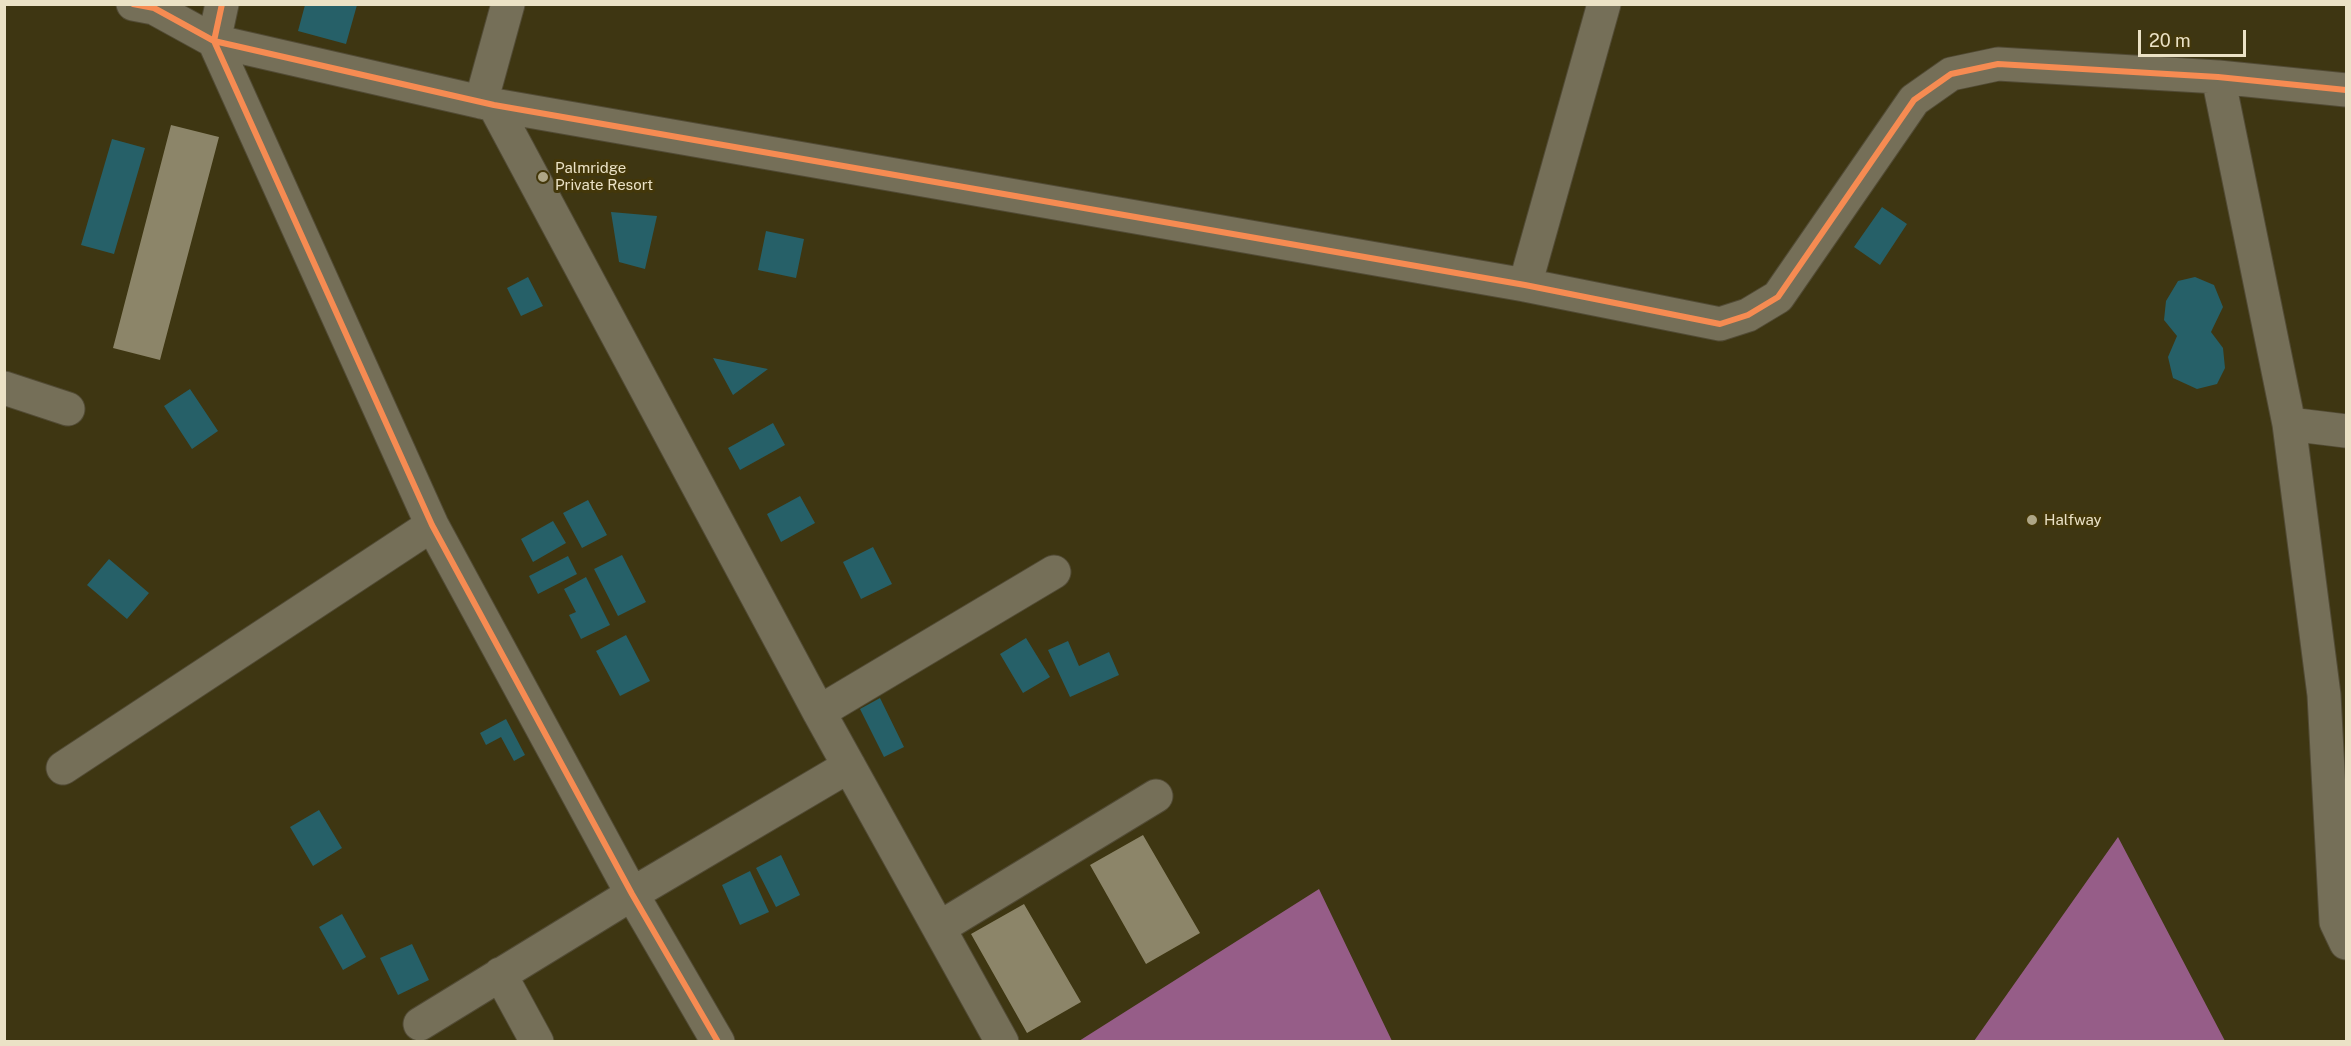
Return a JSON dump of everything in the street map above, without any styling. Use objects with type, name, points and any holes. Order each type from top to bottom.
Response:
[{"type":"street","points":[[133,4],[154,8],[214,41],[488,104],[1525,285],[1720,324],[1739,318],[1778,297],[1914,100],[1951,74],[1998,64],[2218,76],[2346,90]]},
{"type":"street","points":[[222,4],[214,41],[432,525],[632,894],[718,1041]]},
{"type":"street","points":[[508,4],[488,104],[849,766],[1002,1041]]},
{"type":"street","points":[[1525,285],[1604,4]]},
{"type":"street","points":[[2218,76],[2289,424],[2335,695],[2336,921],[2346,943]]},
{"type":"street","points":[[4,388],[68,409]]},
{"type":"street","points":[[2289,424],[2346,431]]},
{"type":"street","points":[[63,768],[432,525]]},
{"type":"street","points":[[819,711],[1054,572]]},
{"type":"street","points":[[420,1024],[632,894],[849,766]]},
{"type":"street","points":[[939,928],[1156,796]]},
{"type":"street","points":[[500,974],[537,1041]]},
{"type":"shaded area","points":[[2118,837],[2225,1041],[1974,1041]]},
{"type":"shaded area","points":[[1319,889],[1392,1041],[1079,1041]]},
{"type":"water","points":[[305,5],[357,5],[346,44],[298,31]]},
{"type":"water","points":[[112,139],[145,148],[114,254],[81,245]]},
{"type":"water","points":[[1882,207],[1907,224],[1880,265],[1854,247]]},
{"type":"water","points":[[611,212],[657,216],[645,269],[619,262]]},
{"type":"water","points":[[766,231],[804,239],[796,278],[758,270]]},
{"type":"water","points":[[528,277],[543,306],[521,316],[507,288]]},
{"type":"water","points":[[2195,277],[2214,285],[2223,307],[2211,332],[2223,348],[2225,368],[2217,384],[2197,389],[2173,378],[2168,357],[2177,336],[2164,320],[2166,301],[2178,281]]},
{"type":"water","points":[[713,358],[768,369],[733,395]]},
{"type":"water","points":[[190,389],[218,431],[192,449],[164,406]]},
{"type":"water","points":[[773,423],[785,445],[740,470],[728,448]]},
{"type":"water","points":[[800,496],[815,523],[781,542],[767,514]]},
{"type":"water","points":[[588,500],[607,535],[582,548],[563,513]]},
{"type":"water","points":[[553,521],[566,543],[533,562],[521,539]]},
{"type":"water","points":[[873,547],[892,584],[861,599],[843,562]]},
{"type":"water","points":[[622,555],[646,602],[618,616],[594,569]]},
{"type":"water","points":[[568,556],[577,574],[538,594],[529,576]]},
{"type":"water","points":[[109,559],[149,593],[127,619],[87,585]]},
{"type":"water","points":[[586,577],[610,625],[581,639],[569,615],[576,612],[564,589]]},
{"type":"water","points":[[626,635],[650,681],[620,696],[596,651]]},
{"type":"water","points":[[1026,638],[1050,677],[1023,693],[1000,654]]},
{"type":"water","points":[[1068,641],[1079,666],[1109,652],[1119,675],[1070,697],[1048,650]]},
{"type":"water","points":[[880,698],[904,747],[884,757],[860,709]]},
{"type":"water","points":[[506,719],[525,755],[514,761],[501,737],[486,745],[480,733]]},
{"type":"water","points":[[319,810],[342,848],[313,866],[290,827]]},
{"type":"water","points":[[781,855],[800,895],[776,907],[756,868]]},
{"type":"water","points":[[750,871],[769,912],[740,925],[722,885]]},
{"type":"water","points":[[342,914],[366,957],[343,970],[319,927]]},
{"type":"water","points":[[412,944],[429,980],[398,995],[380,958]]},
{"type":"building","points":[[171,125],[219,137],[160,360],[113,348]]},
{"type":"building","points":[[1143,835],[1200,933],[1146,964],[1090,865]]},
{"type":"building","points":[[1024,904],[1081,1002],[1027,1033],[971,934]]},
{"type":"cycle path","points":[[133,4],[154,8],[214,41],[494,105],[1525,285],[1720,324],[1748,315],[1778,297],[1914,100],[1951,74],[1998,64],[2218,77],[2346,90]]},
{"type":"cycle path","points":[[222,4],[214,41],[432,525],[632,894],[718,1042]]},
{"type":"place","name":"Palmridge Private Resort","points":[[543,177]]},
{"type":"place","name":"Halfway","points":[[2032,520]]}]
